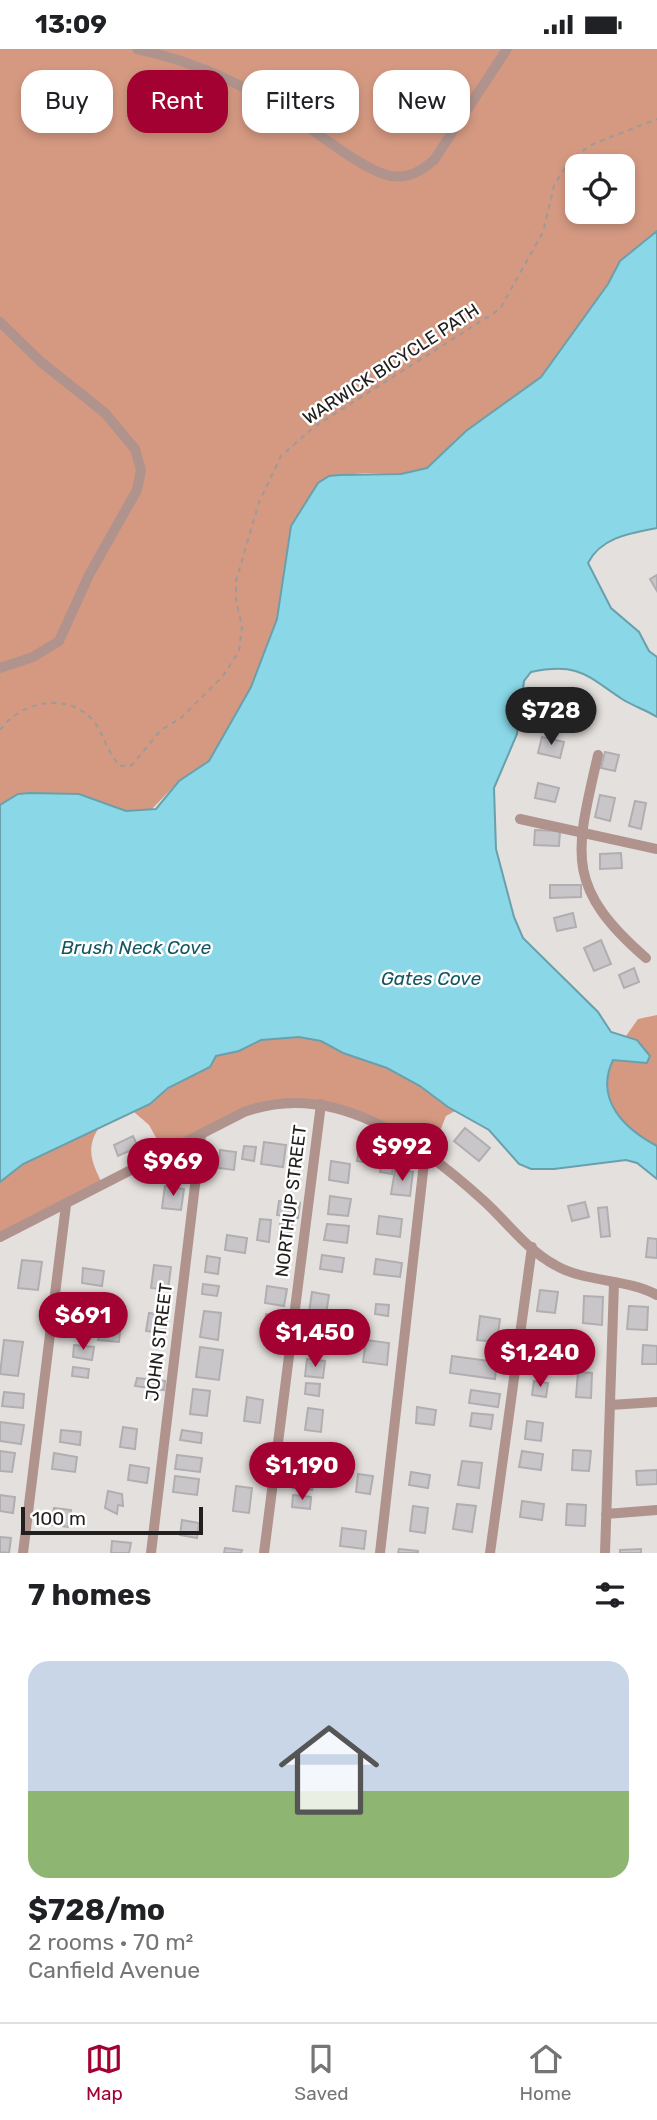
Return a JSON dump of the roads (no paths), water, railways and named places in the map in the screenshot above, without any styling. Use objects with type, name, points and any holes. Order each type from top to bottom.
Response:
[{"type":"street","points":[[138,49],[185,61],[238,83],[375,170],[405,177],[421,172],[434,160],[507,49]]},
{"type":"street","points":[[0,322],[41,362],[105,413],[135,449],[141,470],[137,490],[89,575],[59,641],[33,657],[0,669]]},
{"type":"street","points":[[598,755],[581,832],[579,855],[587,886],[605,916],[646,958]]},
{"type":"street","points":[[520,818],[657,849]]},
{"type":"street","points":[[0,1237],[270,1103],[321,1104],[369,1119],[425,1154],[485,1202],[555,1265],[657,1294]]},
{"type":"street","name":"NORTHUP STREET","points":[[264,1553],[321,1104]]},
{"type":"street","name":"JOHN STREET","points":[[151,1553],[201,1135]]},
{"type":"street","points":[[380,1553],[425,1154]]},
{"type":"street","points":[[23,1553],[66,1205]]},
{"type":"street","points":[[490,1553],[532,1247]]},
{"type":"street","points":[[604,1553],[614,1283]]},
{"type":"street","points":[[610,1405],[657,1402]]},
{"type":"street","points":[[606,1514],[657,1510]]},
{"type":"water","name":"Brush Neck Cove","points":[[657,231],[657,528],[627,534],[609,542],[594,554],[588,563],[611,608],[639,632],[649,651],[657,657],[657,717],[581,673],[561,669],[531,672],[524,681],[517,734],[494,788],[496,849],[514,917],[523,938],[598,1012],[611,1032],[637,1040],[650,1056],[647,1063],[613,1060],[607,1088],[616,1112],[624,1122],[657,1146],[657,1179],[637,1163],[626,1160],[554,1169],[531,1169],[519,1164],[489,1130],[448,1107],[420,1086],[387,1068],[343,1053],[321,1041],[299,1037],[261,1040],[239,1051],[216,1056],[210,1067],[168,1088],[150,1104],[23,1164],[0,1182],[0,805],[18,794],[79,794],[126,811],[156,809],[179,781],[209,761],[251,687],[277,619],[291,526],[318,483],[329,476],[401,474],[427,468],[466,431],[541,377],[608,284],[620,261]]},
{"type":"water label","name":"Gates Cove","points":[[431,978]]}]
